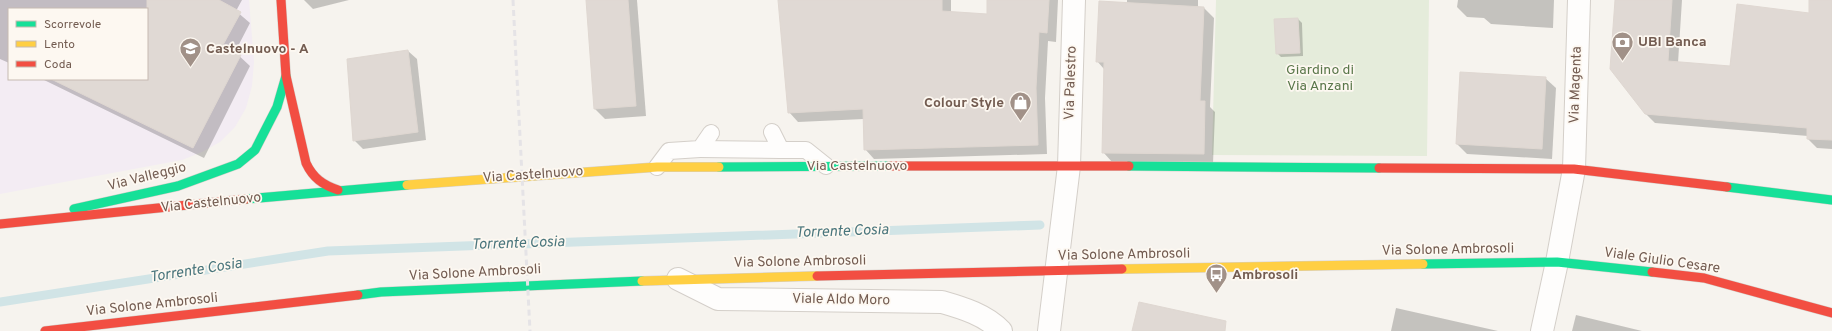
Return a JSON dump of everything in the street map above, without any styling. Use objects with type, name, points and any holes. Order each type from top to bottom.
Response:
[{"type":"main road","name":"Via Valleggio","points":[[281,0],[286,76],[299,139],[310,172],[317,180],[338,190]]},
{"type":"main road","name":"Via Valleggio","points":[[4,224],[178,186],[238,164],[255,150],[267,128],[277,107],[286,76]]},
{"type":"main road","name":"Via Castelnuovo","points":[[4,224],[338,190],[658,167],[1069,166]]},
{"type":"main road","points":[[1069,166],[1574,169],[1832,200]]},
{"type":"main road","name":"Via Solone Ambrosoli","points":[[45,331],[381,292],[678,279],[1057,270],[1557,262]]},
{"type":"main road","name":"Viale Giulio Cesare","points":[[1557,262],[1704,278],[1832,313]]},
{"type":"street","name":"Via Palestro","points":[[1057,270],[1069,166],[1074,0]]},
{"type":"street","name":"Via Magenta","points":[[1574,169],[1579,0]]},
{"type":"street","points":[[1542,331],[1557,262],[1574,169]]},
{"type":"street","points":[[1049,331],[1057,270]]},
{"type":"street","name":"Viale Aldo Moro","points":[[678,279],[718,299],[942,302],[967,310],[984,318],[1001,331]]},
{"type":"lane","points":[[772,132],[781,150]]},
{"type":"lane","points":[[700,149],[711,133]]},
{"type":"lane","points":[[658,167],[669,151],[700,149],[806,150],[826,166]]},
{"type":"shaded area","points":[[0,0],[249,0],[254,62],[252,86],[246,108],[235,127],[220,142],[202,152],[182,160],[0,194]]},
{"type":"green space","name":"Giardino di Via Anzani","points":[[1216,0],[1429,0],[1427,156],[1212,155]]},
{"type":"building","name":"Castelnuovo - A","points":[[147,0],[219,0],[241,12],[223,45],[241,55],[193,148],[53,80],[148,80]]},
{"type":"building","points":[[586,0],[628,0],[636,106],[594,109]]},
{"type":"building","points":[[778,0],[942,0],[942,11],[987,14],[987,0],[1049,0],[1047,33],[1039,32],[1036,88],[1038,145],[864,150],[863,109],[788,113]]},
{"type":"building","points":[[1615,0],[1672,0],[1668,61],[1730,66],[1737,4],[1809,13],[1809,0],[1832,0],[1832,140],[1807,139],[1807,128],[1645,114],[1610,69]]},
{"type":"building","points":[[1099,1],[1204,7],[1200,101],[1205,101],[1204,154],[1102,153],[1104,62],[1096,62]]},
{"type":"building","points":[[1298,18],[1300,53],[1276,54],[1274,19]]},
{"type":"building","points":[[408,50],[418,132],[353,141],[347,59]]},
{"type":"building","points":[[1460,72],[1546,77],[1542,149],[1456,144]]},
{"type":"building","points":[[1139,302],[1226,321],[1225,331],[1132,331]]},
{"type":"waterway","name":"Torrente Cosia","points":[[0,302],[328,251],[1040,225]]},
{"type":"railway","points":[[513,0],[530,331]]},
{"type":"traffic: fast","points":[[74,209],[178,186],[238,164],[255,150],[277,107],[286,76]]},
{"type":"traffic: fast","points":[[719,167],[889,166]]},
{"type":"traffic: fast","points":[[1129,166],[1379,168]]},
{"type":"traffic: fast","points":[[247,199],[407,185]]},
{"type":"traffic: fast","points":[[1727,187],[1832,200]]},
{"type":"traffic: fast","points":[[1423,264],[1557,262],[1652,272]]},
{"type":"traffic: fast","points":[[358,295],[381,292],[642,281]]},
{"type":"traffic: slow","points":[[407,185],[657,167],[719,167]]},
{"type":"traffic: slow","points":[[1122,269],[1423,264]]},
{"type":"traffic: slow","points":[[642,281],[817,276]]},
{"type":"traffic: jam","points":[[281,0],[286,76],[306,163],[315,177],[328,186],[338,190]]},
{"type":"traffic: jam","points":[[889,166],[1129,166]]},
{"type":"traffic: jam","points":[[1379,168],[1574,169],[1727,187]]},
{"type":"traffic: jam","points":[[0,224],[247,199]]},
{"type":"traffic: jam","points":[[817,276],[1122,269]]},
{"type":"traffic: jam","points":[[1652,272],[1704,278],[1832,313]]},
{"type":"traffic: jam","points":[[45,331],[358,295]]},
{"type":"place","name":"UBI Banca","points":[[1622,62]]},
{"type":"place","name":"Castelnuovo - A","points":[[190,68]]},
{"type":"place","name":"Colour Style","points":[[1020,122]]},
{"type":"place","name":"Ambrosoli","points":[[1216,294]]}]
